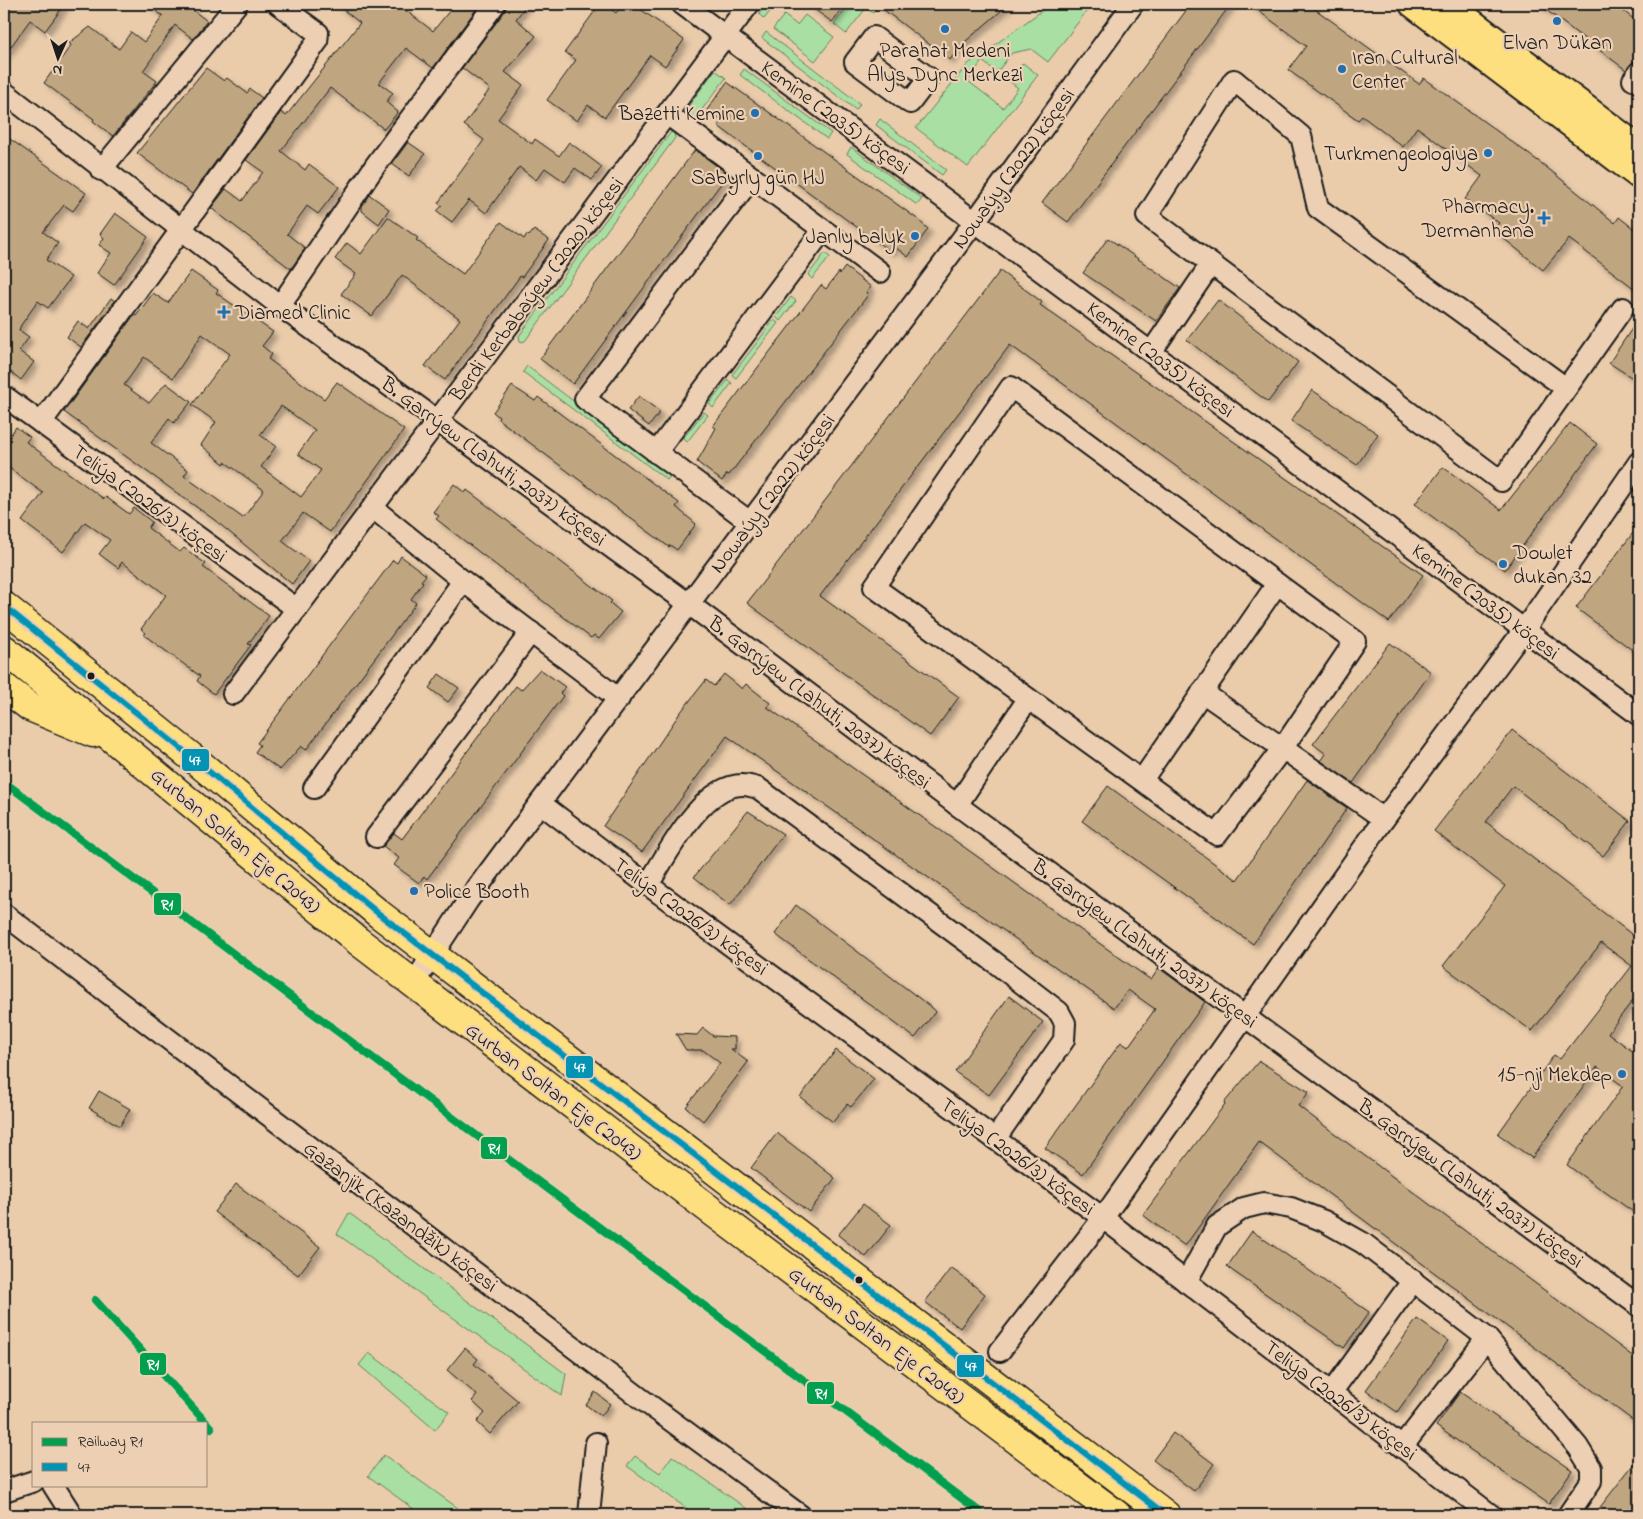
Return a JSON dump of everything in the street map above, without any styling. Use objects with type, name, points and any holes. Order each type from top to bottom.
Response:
[{"type":"highway","name":"Gurban Soltan Eje (2043)","points":[[4,606],[433,956],[1166,1515]]},
{"type":"highway","name":"Gurban Soltan Eje (2043)","points":[[4,649],[358,941],[712,1212],[1118,1515]]},
{"type":"highway","points":[[4,687],[30,707],[122,745]]},
{"type":"main road","points":[[1412,4],[1639,176]]},
{"type":"main road","points":[[1448,4],[1639,148]]},
{"type":"street","points":[[102,170],[237,4]]},
{"type":"street","points":[[40,423],[316,42],[318,33],[278,4]]},
{"type":"street","points":[[280,306],[375,166],[495,4]]},
{"type":"street","name":"Kemine (2035) köçesi","points":[[682,4],[976,220],[1639,715]]},
{"type":"street","name":"Berdi Kerbabaýew (2020) köçesi","points":[[234,694],[749,4]]},
{"type":"street","name":"Nowaýy (2022) köçesi","points":[[414,984],[470,899],[540,803],[976,220],[1133,4]]},
{"type":"street","points":[[1566,388],[1318,208],[1300,136],[1234,80],[1147,216],[1501,481],[1623,308]]},
{"type":"street","name":"B. Garrýew (Lahuti, 2037) köçesi","points":[[4,92],[102,170],[181,228],[280,306],[689,604],[957,805],[1639,1306]]},
{"type":"street","points":[[667,114],[880,272]]},
{"type":"street","points":[[750,522],[585,400],[752,177]]},
{"type":"street","points":[[656,453],[823,230]]},
{"type":"street","points":[[1152,351],[1211,264]]},
{"type":"street","points":[[1011,387],[1277,584],[1355,641],[1282,749],[1217,835],[874,587],[1011,387]]},
{"type":"street","name":"Teliýa (2026/3) köçesi","points":[[4,396],[297,609]]},
{"type":"street","points":[[1000,1351],[1103,1218],[1384,819],[1524,630],[1639,462]]},
{"type":"street","points":[[373,508],[463,581],[619,699]]},
{"type":"street","points":[[314,788],[463,581]]},
{"type":"street","points":[[1142,780],[1277,584]]},
{"type":"street","points":[[376,837],[531,632]]},
{"type":"street","points":[[1202,692],[1384,819]]},
{"type":"street","points":[[957,805],[1028,700]]},
{"type":"street","points":[[648,885],[696,811],[715,795],[731,787],[743,785],[758,788],[993,960],[1059,1012],[1065,1024],[1064,1040],[995,1139]]},
{"type":"street","name":"Teliýa (2026/3) köçesi","points":[[540,803],[648,885],[1103,1218],[1491,1515]]},
{"type":"street","name":"Gazanjik (Kazandžik) köçesi","points":[[4,914],[640,1398],[800,1515]]},
{"type":"street","points":[[1186,1282],[1217,1226],[1244,1208],[1264,1203],[1290,1208],[1324,1221],[1363,1243],[1487,1338],[1578,1447],[1591,1468],[1591,1481],[1568,1515]]},
{"type":"street","points":[[1331,1393],[1413,1280]]},
{"type":"street","points":[[1402,1447],[1487,1338]]},
{"type":"street","points":[[593,1512],[596,1443]]},
{"type":"street","points":[[4,1492],[32,1482]]},
{"type":"street","points":[[54,1486],[72,1515]]},
{"type":"green space","points":[[766,4],[776,4],[764,19],[759,14]]},
{"type":"green space","points":[[850,4],[880,4],[873,13],[866,8],[846,34],[834,24]]},
{"type":"green space","points":[[1051,4],[1092,4],[1048,62],[1031,49],[1012,53],[997,72],[982,61],[968,81],[1003,108],[1018,88],[1009,81],[1023,63],[1038,75],[968,167],[916,128],[967,65]]},
{"type":"green space","points":[[784,15],[797,25],[805,15],[834,37],[815,61],[773,29]]},
{"type":"green space","points":[[766,32],[860,104],[856,110],[762,38]]},
{"type":"green space","points":[[744,69],[831,133],[827,139],[740,75]]},
{"type":"green space","points":[[715,70],[726,78],[694,120],[684,112]]},
{"type":"green space","points":[[880,119],[946,170],[942,175],[876,125]]},
{"type":"green space","points":[[671,132],[674,133],[675,138],[525,341],[520,342],[519,336]]},
{"type":"green space","points":[[851,147],[922,199],[917,205],[847,154]]},
{"type":"green space","points":[[825,253],[830,257],[812,279],[808,275]]},
{"type":"green space","points":[[791,297],[796,301],[780,321],[776,317]]},
{"type":"green space","points":[[774,320],[778,323],[736,378],[732,375]]},
{"type":"green space","points":[[527,366],[671,475],[667,480],[523,372]]},
{"type":"green space","points":[[728,380],[732,383],[713,408],[709,404]]},
{"type":"green space","points":[[704,412],[708,415],[687,442],[683,438]]},
{"type":"green space","points":[[349,1213],[566,1374],[562,1396],[337,1234]]},
{"type":"green space","points":[[369,1353],[449,1412],[435,1430],[359,1365]]},
{"type":"green space","points":[[384,1455],[462,1511],[459,1515],[422,1515],[368,1476]]},
{"type":"green space","points":[[635,1456],[660,1473],[672,1456],[756,1515],[696,1515],[627,1466]]},
{"type":"building","points":[[8,4],[65,4],[45,31],[30,20],[4,56],[4,15],[11,6]]},
{"type":"building","points":[[146,4],[185,4],[207,21],[193,39],[175,25],[143,71],[157,81],[113,136],[93,121],[94,119],[44,83],[71,45],[69,43],[90,27],[119,49],[131,32],[144,42],[163,16]]},
{"type":"building","points":[[336,4],[397,4],[433,31],[455,4],[480,4],[433,68],[406,48],[379,83],[393,93],[386,102],[398,112],[384,129],[330,88],[281,151],[305,170],[309,164],[339,187],[318,214],[307,206],[287,234],[305,248],[291,269],[211,208],[226,189],[242,201],[263,172],[246,160],[281,112],[286,116],[360,23]]},
{"type":"building","points":[[507,4],[527,4],[516,19],[536,36],[505,72],[523,85],[498,119],[532,144],[535,139],[559,156],[569,142],[602,167],[592,180],[575,168],[565,182],[545,168],[536,180],[519,167],[486,213],[469,200],[452,222],[437,211],[442,206],[438,203],[484,140],[464,125],[490,89],[462,68],[505,11]]},
{"type":"building","points":[[600,4],[604,4],[616,13],[623,4],[633,4],[684,40],[665,66],[650,55],[605,117],[588,105],[577,121],[547,100],[576,60],[565,52]]},
{"type":"building","points":[[807,4],[846,4],[832,22]]},
{"type":"building","name":"Parahat Medeni Alys Dync Merkezi","points":[[876,4],[1009,4],[959,47],[950,60]]},
{"type":"building","points":[[1191,4],[1231,4],[1068,222],[1042,203]]},
{"type":"building","points":[[1249,4],[1308,4],[1419,84],[1424,78],[1545,166],[1615,223],[1619,217],[1639,233],[1639,292],[1569,239],[1543,270],[1493,230],[1499,223],[1465,199],[1482,176],[1417,127],[1403,147],[1362,116],[1358,120],[1288,70],[1306,46]]},
{"type":"building","points":[[1538,4],[1614,4],[1639,23],[1639,55],[1626,70]]},
{"type":"building","points":[[206,68],[224,81],[227,78],[247,93],[250,89],[262,98],[192,194],[137,153]]},
{"type":"building","points":[[727,82],[916,218],[928,229],[908,257],[895,247],[891,252],[718,126],[723,121],[707,110]]},
{"type":"building","points":[[10,139],[86,193],[73,211],[64,205],[43,232],[58,243],[46,260],[71,277],[48,308],[38,301],[21,325],[19,330],[29,337],[19,351],[34,362],[21,380],[7,369],[4,373],[4,148]]},
{"type":"building","points":[[408,142],[425,154],[409,176],[392,164]]},
{"type":"building","points":[[695,150],[728,174],[573,384],[540,359]]},
{"type":"building","points":[[370,195],[389,209],[379,224],[362,211],[362,206]]},
{"type":"building","points":[[115,213],[148,237],[114,285],[97,273],[111,253],[99,245],[104,238],[100,234]]},
{"type":"building","points":[[388,217],[463,274],[501,222],[524,239],[527,234],[529,236],[534,230],[549,240],[522,277],[520,276],[445,380],[425,366],[460,319],[402,275],[372,316],[341,294],[356,274],[335,259],[347,243],[361,254]]},
{"type":"building","points":[[1108,238],[1180,288],[1156,321],[1083,273]]},
{"type":"building","points":[[845,267],[871,287],[866,293],[868,295],[729,475],[727,474],[722,481],[697,462],[716,428],[713,426],[821,285],[826,289]]},
{"type":"building","points":[[191,271],[218,290],[216,293],[273,332],[262,346],[272,354],[268,359],[324,399],[337,382],[404,430],[330,532],[303,513],[282,541],[309,561],[292,584],[216,521],[64,412],[134,315],[136,316],[153,293],[168,303]],"holes":[[[202,334],[230,354],[192,405],[216,422],[201,445],[224,464],[225,462],[264,490],[243,518],[184,476],[188,470],[151,443],[169,418],[174,423],[191,402],[166,383],[149,403],[124,385],[144,357],[173,378]],[[281,406],[315,430],[298,454],[321,470],[301,497],[261,467],[276,446],[260,435]]]},
{"type":"building","points":[[1000,271],[1042,302],[1040,305],[1423,575],[1389,622],[1010,345],[820,596],[959,697],[930,736],[747,603]]},
{"type":"building","points":[[111,298],[115,301],[81,347],[67,337],[78,321],[89,329]]},
{"type":"building","points":[[1218,300],[1298,362],[1268,402],[1187,340]]},
{"type":"building","points":[[1639,318],[1639,382],[1609,363]]},
{"type":"building","points":[[512,386],[535,401],[538,397],[679,503],[676,507],[696,524],[677,550],[670,545],[669,547],[498,419],[499,417],[493,412]]},
{"type":"building","points":[[1312,390],[1378,434],[1357,465],[1291,421]]},
{"type":"building","points":[[639,396],[660,412],[649,426],[628,410]]},
{"type":"building","points":[[1570,423],[1597,444],[1505,570],[1415,504],[1443,467],[1501,510]]},
{"type":"building","points":[[16,427],[30,437],[26,442],[104,499],[106,497],[129,514],[134,508],[152,522],[148,528],[180,552],[184,548],[206,564],[203,567],[269,616],[248,644],[251,645],[214,694],[197,681],[200,676],[144,635],[146,633],[141,629],[166,595],[122,562],[118,568],[99,554],[110,540],[85,522],[63,552],[22,521],[43,493],[4,464],[4,444]]},
{"type":"building","points":[[454,484],[465,493],[467,490],[612,601],[610,603],[621,612],[599,639],[594,635],[591,638],[436,519],[439,516],[433,512]]},
{"type":"building","points":[[1639,525],[1639,655],[1576,608]]},
{"type":"building","points":[[401,556],[426,575],[411,599],[416,603],[306,750],[301,746],[280,770],[255,752],[260,745],[257,743],[393,560],[397,563]]},
{"type":"building","points":[[1390,643],[1431,672],[1353,783],[1321,761],[1326,754],[1313,744]]},
{"type":"building","points":[[540,669],[565,687],[560,693],[563,696],[427,879],[424,876],[419,883],[394,865],[399,858],[383,846],[394,833],[402,839],[516,686],[521,690]]},
{"type":"building","points":[[439,674],[459,688],[448,702],[429,688]]},
{"type":"building","points":[[724,674],[742,689],[746,684],[770,703],[767,707],[1151,980],[1159,968],[1205,1002],[1083,1174],[1045,1148],[1121,1042],[1128,1047],[1155,1009],[1128,990],[1114,1008],[727,736],[642,852],[603,826],[680,713],[706,680],[714,686]]},
{"type":"building","points":[[1512,730],[1630,821],[1603,856],[1513,786],[1486,822],[1639,940],[1639,992],[1608,1033],[1639,1056],[1639,1216],[1567,1165],[1623,1086],[1597,1067],[1532,1158],[1498,1134],[1554,1055],[1560,1059],[1632,966],[1601,943],[1532,1031],[1443,966],[1505,886],[1434,831]]},
{"type":"building","points":[[1307,780],[1347,808],[1253,944],[1082,821],[1108,786],[1237,880]]},
{"type":"building","points":[[748,811],[783,834],[730,905],[694,877]]},
{"type":"building","points":[[796,905],[936,1011],[915,1038],[775,934]]},
{"type":"building","points":[[1009,996],[1043,1022],[989,1095],[955,1072]]},
{"type":"building","points":[[703,1028],[713,1036],[735,1037],[735,1049],[731,1049],[748,1062],[703,1121],[686,1107],[720,1063],[703,1050],[686,1050],[676,1034],[697,1035]]},
{"type":"building","points":[[836,1050],[874,1079],[851,1107],[847,1104],[833,1122],[800,1097]]},
{"type":"building","points":[[1259,1061],[1309,1092],[1298,1106],[1639,1361],[1639,1425],[1259,1142],[1185,1246],[1143,1215],[1224,1103]]},
{"type":"building","points":[[99,1091],[130,1109],[120,1126],[89,1108]]},
{"type":"building","points":[[777,1133],[835,1178],[809,1212],[751,1168]]},
{"type":"building","points":[[236,1184],[320,1247],[298,1275],[214,1212]]},
{"type":"building","points":[[863,1204],[891,1225],[866,1257],[838,1235]]},
{"type":"building","points":[[1252,1231],[1369,1312],[1344,1348],[1227,1267]]},
{"type":"building","points":[[951,1268],[985,1294],[960,1328],[925,1302]]},
{"type":"building","points":[[1417,1319],[1448,1341],[1397,1412],[1366,1390]]},
{"type":"building","points":[[465,1348],[478,1359],[474,1364],[518,1401],[490,1434],[477,1422],[485,1413],[472,1401],[477,1395],[447,1370]]},
{"type":"building","points":[[595,1392],[610,1404],[601,1416],[586,1405]]},
{"type":"building","points":[[1460,1392],[1572,1470],[1549,1504],[1436,1426]]},
{"type":"building","points":[[1173,1433],[1214,1464],[1194,1491],[1153,1460]]},
{"type":"building","points":[[1639,1457],[1639,1515],[1594,1515]]},
{"type":"rail line","name":"R1","points":[[4,782],[984,1515]]},
{"type":"rail line","name":"R1","points":[[95,1300],[206,1422]]},
{"type":"rail line","name":"R1","points":[[208,1425],[211,1428]]},
{"type":"transit line","name":"47","points":[[4,606],[200,764],[379,914],[1166,1515]]},
{"type":"place","name":"Elvan Dükan","points":[[1557,21]]},
{"type":"place","name":"Parahat Medeni Alys Dync Merkezi","points":[[945,29]]},
{"type":"place","name":"Iran Cultural Center","points":[[1342,69]]},
{"type":"place","name":"Bazetti Kemine","points":[[755,113]]},
{"type":"place","name":"Turkmengeologiya","points":[[1488,153]]},
{"type":"place","name":"Sabyrly gün HJ","points":[[758,156]]},
{"type":"place","name":"Pharmacy. Dermanhana","points":[[1544,218]]},
{"type":"place","name":"Janly balyk","points":[[915,236]]},
{"type":"place","name":"Diamed Clinic","points":[[224,312]]},
{"type":"place","name":"Dowlet dukan 32","points":[[1503,564]]},
{"type":"place","name":"Police Booth","points":[[414,891]]},
{"type":"place","name":"15-nji Mekdep","points":[[1622,1074]]}]
